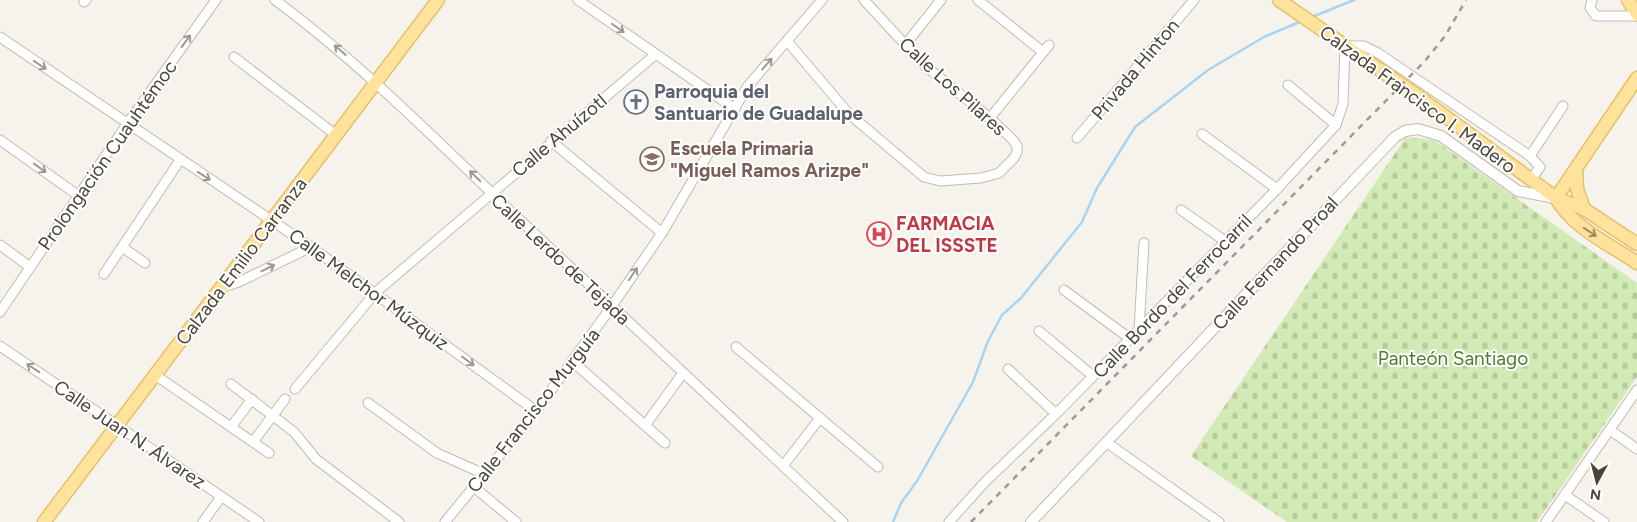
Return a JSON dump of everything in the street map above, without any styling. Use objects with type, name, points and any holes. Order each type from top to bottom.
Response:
[{"type":"main road","name":"Calzada Emilio Carranza","points":[[44,522],[438,0]]},
{"type":"main road","name":"Calzada Francisco I. Madero","points":[[1279,0],[1422,98],[1556,198],[1584,209],[1637,244]]},
{"type":"main road","points":[[1628,0],[1637,15]]},
{"type":"main road","points":[[1556,198],[1637,78]]},
{"type":"main road","points":[[1576,168],[1578,189],[1584,209]]},
{"type":"main road","name":"Calzada Francisco I. Madero","points":[[1556,198],[1564,212],[1578,224],[1637,263]]},
{"type":"street","name":"Prolongación Cuauhtémoc","points":[[0,312],[127,124],[216,0]]},
{"type":"street","name":"Calle Lerdo de Tejada","points":[[276,0],[322,35],[376,82],[683,374],[843,522]]},
{"type":"street","points":[[578,0],[735,109]]},
{"type":"street","name":"Calle Francisco Murguía","points":[[445,522],[536,412],[612,306],[662,232],[747,87],[822,0]]},
{"type":"street","name":"Calle Los Pilares","points":[[787,41],[849,114],[916,172],[932,180],[991,176],[998,173],[1014,158],[1018,146],[990,118],[940,79],[905,45],[864,0]]},
{"type":"street","points":[[905,45],[941,0]]},
{"type":"street","points":[[978,0],[1046,49],[990,118]]},
{"type":"street","name":"Privada Hinton","points":[[1076,138],[1194,0]]},
{"type":"street","points":[[1592,0],[1590,8],[1596,16],[1637,15]]},
{"type":"street","name":"Calle Melchor Múzquiz","points":[[0,37],[180,160],[311,246],[376,292],[536,412]]},
{"type":"street","points":[[1345,46],[1364,46],[1378,54],[1530,156],[1540,167],[1531,180]]},
{"type":"street","name":"Calle Bordo del Ferrocarril","points":[[949,522],[999,468],[1056,414],[1277,189],[1336,126],[1343,104],[1345,46]]},
{"type":"street","name":"Calle Ahuízotl","points":[[295,389],[376,292],[552,140],[656,54]]},
{"type":"street","points":[[234,58],[336,135]]},
{"type":"street","points":[[1288,86],[1336,126]]},
{"type":"street","points":[[1530,156],[1563,106]]},
{"type":"street","name":"Calle Fernando Proal","points":[[1032,522],[1388,144],[1400,134],[1418,129],[1440,136],[1518,190],[1556,198]]},
{"type":"street","points":[[1202,134],[1277,189]]},
{"type":"street","points":[[0,140],[79,196]]},
{"type":"street","points":[[552,140],[662,232]]},
{"type":"street","points":[[104,274],[180,160]]},
{"type":"street","points":[[1181,210],[1225,241]]},
{"type":"street","points":[[1139,329],[1144,243]]},
{"type":"street","points":[[0,245],[30,266]]},
{"type":"street","points":[[223,287],[239,282],[311,246]]},
{"type":"street","points":[[122,247],[145,263]]},
{"type":"street","points":[[1064,290],[1129,338]]},
{"type":"street","points":[[1040,331],[1093,376]]},
{"type":"street","name":"Calle Juan N. Álvarez","points":[[0,346],[259,522]]},
{"type":"street","points":[[736,347],[878,467]]},
{"type":"street","points":[[572,361],[665,442]]},
{"type":"street","points":[[1008,369],[1056,414]]},
{"type":"street","points":[[155,374],[269,453]]},
{"type":"street","points":[[646,424],[683,374]]},
{"type":"street","points":[[232,384],[294,432],[316,460],[399,522]]},
{"type":"street","points":[[1546,522],[1637,390]]},
{"type":"street","points":[[231,427],[252,398]]},
{"type":"street","points":[[253,442],[285,399]]},
{"type":"street","points":[[368,403],[437,453],[484,474]]},
{"type":"street","points":[[783,466],[820,418]]},
{"type":"street","points":[[1610,430],[1637,449]]},
{"type":"street","points":[[1106,442],[1219,522]]},
{"type":"street","points":[[474,487],[516,522]]},
{"type":"street","points":[[1565,495],[1604,522]]},
{"type":"street","points":[[203,522],[221,497]]},
{"type":"green space","name":"Panteón Santiago","points":[[1406,137],[1434,140],[1637,283],[1637,377],[1537,522],[1287,522],[1191,456]]},
{"type":"waterway","points":[[1312,17],[1354,0]]},
{"type":"waterway","points":[[893,522],[901,503],[917,481],[973,382],[988,341],[1002,315],[1021,298],[1082,222],[1097,188],[1135,127],[1208,70],[1264,37],[1302,21]]},
{"type":"railway","points":[[971,522],[1425,61],[1445,36],[1466,0]]},
{"type":"place","name":"Parroquia del Santuario de Guadalupe","points":[[636,102]]},
{"type":"place","name":"Escuela Primaria \"Miguel Ramos Arizpe\"","points":[[652,159]]},
{"type":"place","name":"FARMACIA DEL ISSSTE","points":[[879,234]]}]
